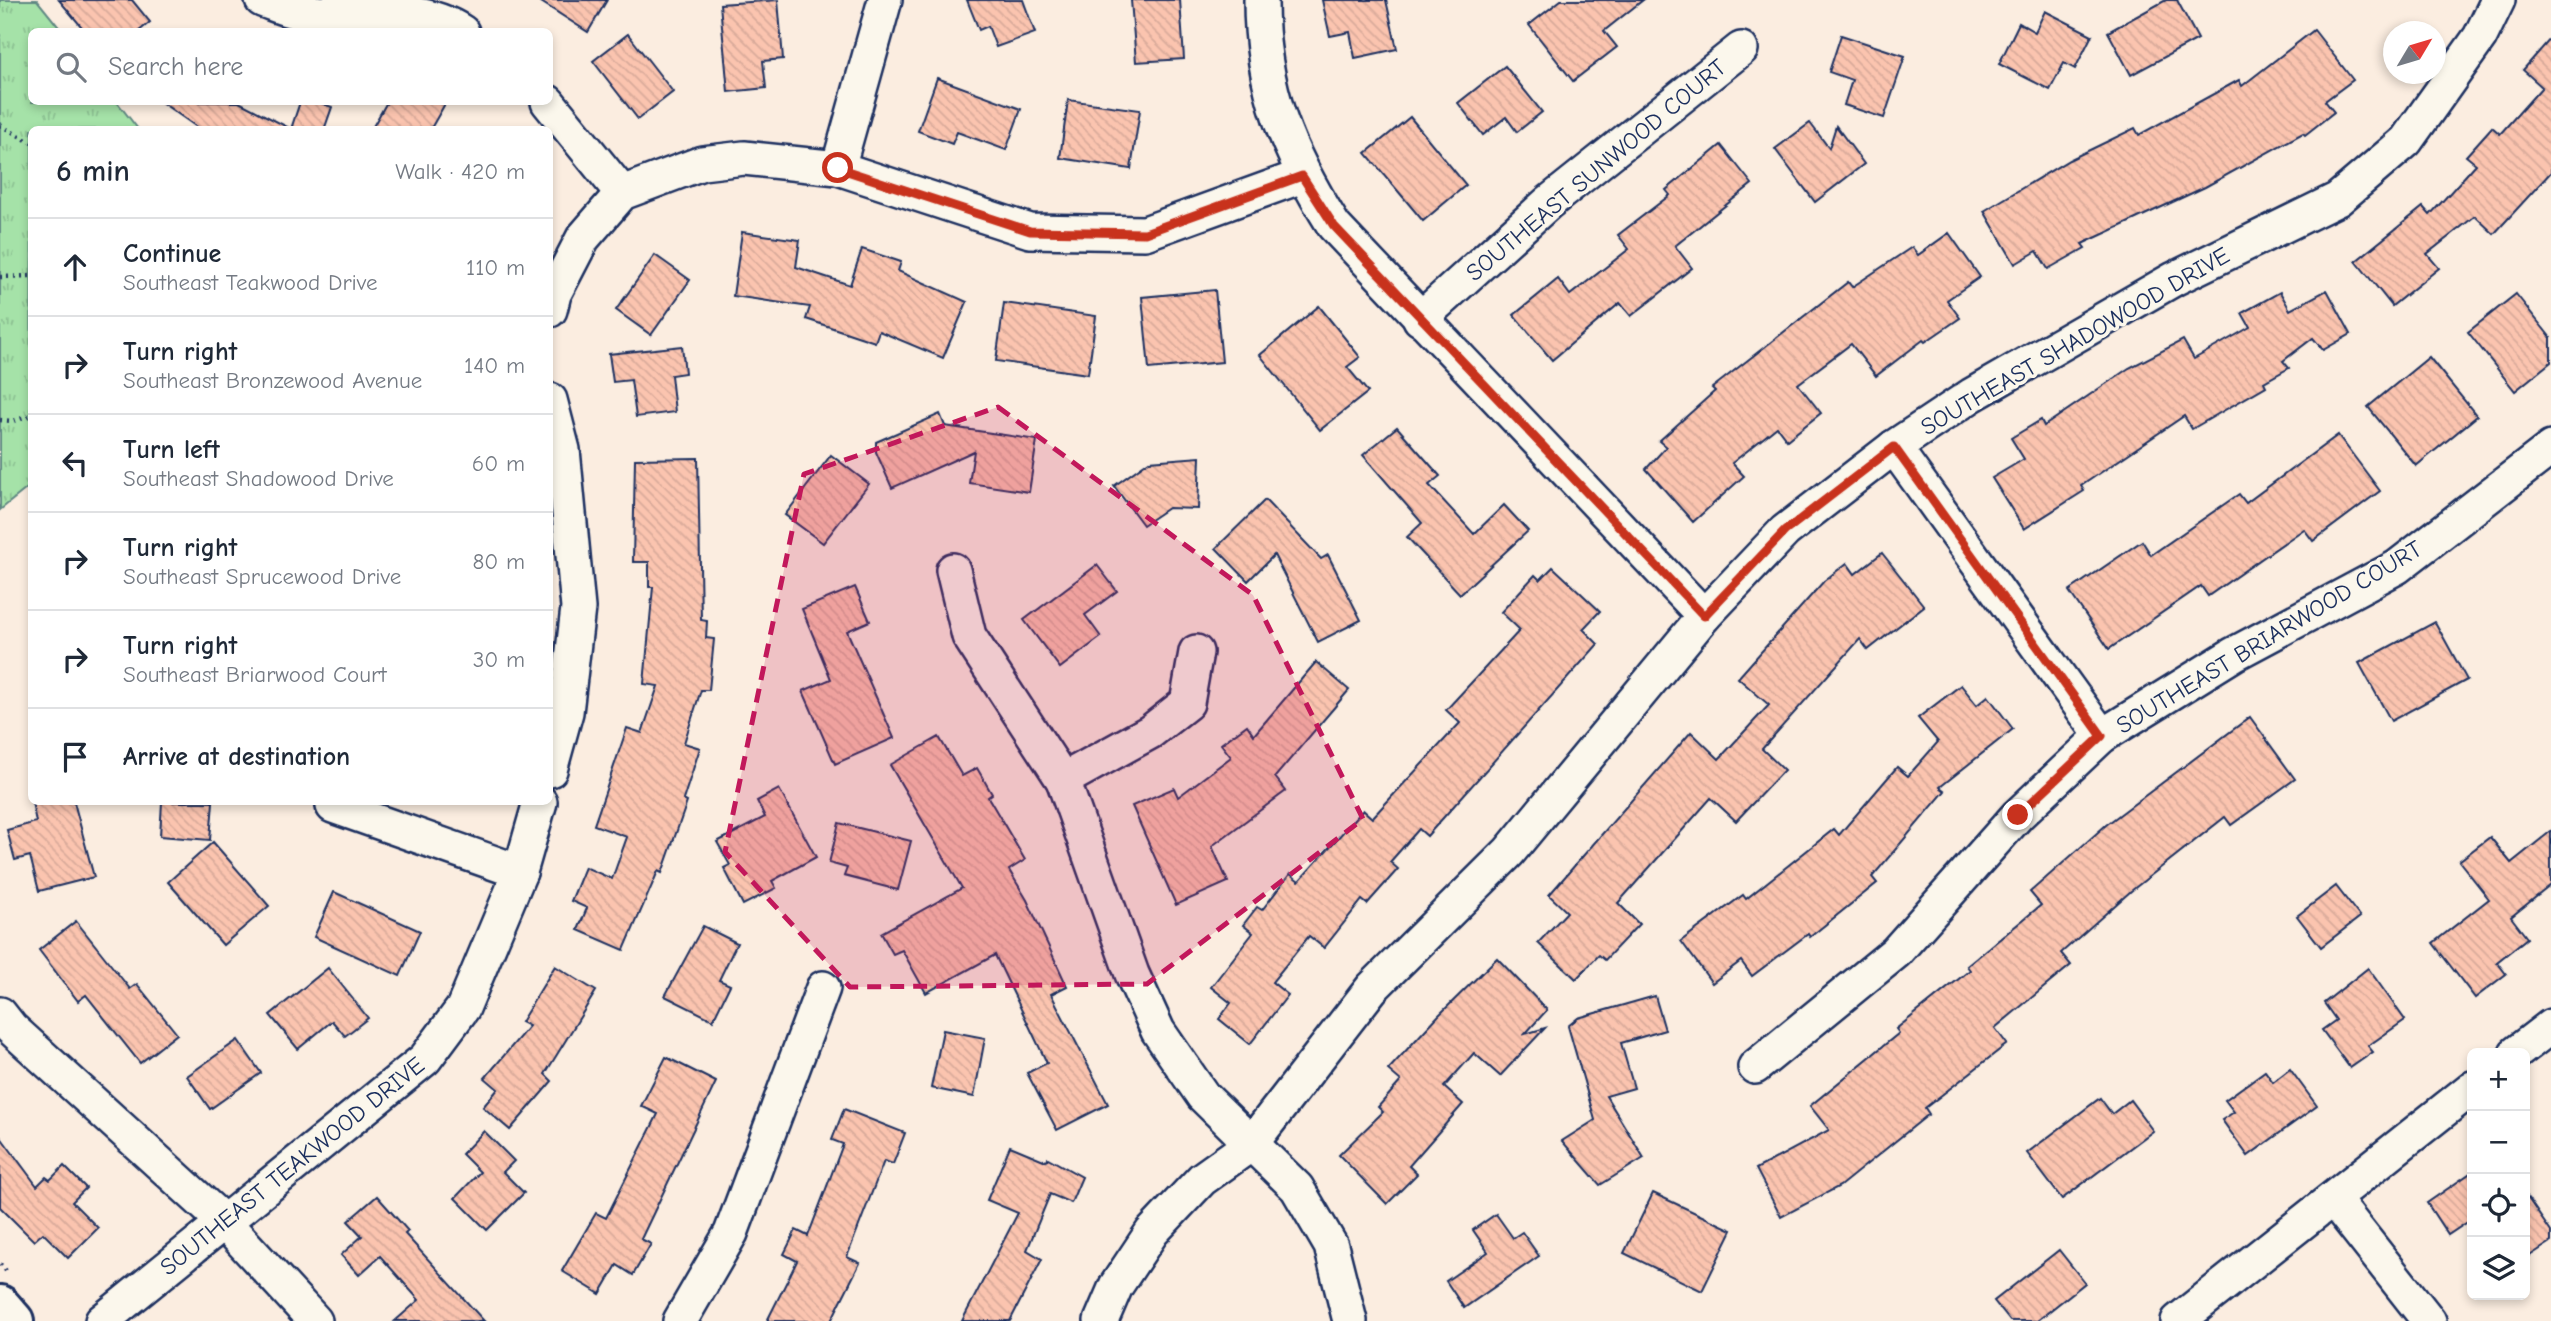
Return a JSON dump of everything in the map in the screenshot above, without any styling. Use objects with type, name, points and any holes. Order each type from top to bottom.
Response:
[{"type":"main road","points":[[0,1305],[14,1321]]},
{"type":"street","points":[[262,0],[297,12],[400,11],[449,22],[457,28]]},
{"type":"street","points":[[838,168],[885,0]]},
{"type":"street","points":[[1261,0],[1261,33],[1274,109],[1302,176],[1334,226],[1704,616]]},
{"type":"street","name":"SOUTHEAST SHADOWOOD DRIVE","points":[[1101,1321],[1116,1286],[1152,1232],[1202,1179],[1251,1143],[1372,988],[1510,852],[1704,616],[1785,531],[1894,447],[1972,395],[2174,279],[2338,199],[2406,141],[2480,37],[2498,0]]},
{"type":"street","name":"SOUTHEAST SUNWOOD COURT","points":[[1420,319],[1548,203],[1741,49]]},
{"type":"street","points":[[550,105],[622,193]]},
{"type":"street","points":[[553,298],[583,238],[622,193],[702,163],[744,158],[838,168],[1030,231],[1145,233],[1302,176]]},
{"type":"street","points":[[553,412],[563,450],[578,608],[566,712],[553,760]]},
{"type":"street","points":[[1894,447],[2102,736]]},
{"type":"street","name":"SOUTHEAST BRIARWOOD COURT","points":[[1755,1067],[1896,952],[2018,815],[2102,736],[2234,654],[2397,567],[2551,448]]},
{"type":"street","points":[[953,570],[969,636],[1063,780],[1132,974],[1158,1031],[1203,1096],[1297,1188],[1331,1246],[1350,1321]]},
{"type":"street","points":[[1063,780],[1150,732],[1187,703],[1196,652]]},
{"type":"street","name":"SOUTHEAST TEAKWOOD DRIVE","points":[[102,1321],[425,1059],[463,1009],[520,872],[539,805]]},
{"type":"street","points":[[333,806],[520,872]]},
{"type":"street","points":[[680,1321],[732,1233],[823,988]]},
{"type":"street","points":[[0,1014],[11,1028],[223,1221],[315,1321]]},
{"type":"street","points":[[2522,1048],[2551,1026]]},
{"type":"street","points":[[2178,1321],[2467,1092]]},
{"type":"street","points":[[2333,1199],[2429,1321]]},
{"type":"path","points":[[0,125],[28,142]]},
{"type":"path","points":[[0,277],[28,276]]},
{"type":"path","points":[[0,420],[13,421],[28,416]]},
{"type":"highlighted area","points":[[998,407],[1253,595],[1363,819],[1147,984],[850,987],[725,852],[804,474]]},
{"type":"green space","points":[[0,0],[37,0],[60,28],[28,28],[28,105],[119,105],[136,126],[28,126],[28,487],[0,510]]},
{"type":"building","points":[[59,0],[132,0],[150,22],[143,28],[83,28]]},
{"type":"building","points":[[538,0],[607,0],[588,32]]},
{"type":"building","points":[[778,0],[783,59],[763,61],[766,88],[728,92],[720,4]]},
{"type":"building","points":[[967,0],[1023,0],[1035,33],[996,47],[988,26],[979,30]]},
{"type":"building","points":[[1131,0],[1180,0],[1184,59],[1136,62]]},
{"type":"building","points":[[1322,0],[1386,0],[1397,49],[1355,58],[1350,32],[1330,36]]},
{"type":"building","points":[[1561,0],[1643,0],[1604,31],[1617,47],[1573,81],[1529,25]]},
{"type":"building","points":[[2166,0],[2177,0],[2198,39],[2131,75],[2108,32]]},
{"type":"building","points":[[2045,11],[2092,35],[2075,69],[2064,63],[2050,90],[1999,64],[2019,23],[2035,32]]},
{"type":"building","points":[[2314,30],[2353,80],[2325,101],[2334,112],[2305,135],[2303,133],[2205,187],[2082,244],[2085,248],[2048,269],[2037,251],[2015,264],[1984,211],[2069,160],[2135,128],[2139,135],[2239,80],[2242,86]]},
{"type":"building","points":[[628,34],[673,92],[638,119],[593,61]]},
{"type":"building","points":[[1841,35],[1905,56],[1884,118],[1844,105],[1852,80],[1829,72]]},
{"type":"building","points":[[2551,38],[2551,172],[2494,234],[2475,216],[2427,254],[2439,268],[2392,306],[2356,261],[2423,207],[2430,215],[2476,164],[2466,156],[2492,127],[2500,134],[2542,87],[2523,70]]},
{"type":"building","points":[[1505,66],[1542,112],[1517,132],[1506,117],[1483,135],[1458,103]]},
{"type":"building","points":[[937,78],[1021,109],[1006,150],[957,132],[952,144],[918,131]]},
{"type":"building","points":[[1068,100],[1140,110],[1131,169],[1060,158]]},
{"type":"building","points":[[165,105],[245,105],[285,126],[195,126]]},
{"type":"building","points":[[299,105],[332,107],[325,126],[292,126]]},
{"type":"building","points":[[385,105],[444,105],[432,126],[373,126]]},
{"type":"building","points":[[1410,117],[1466,185],[1423,221],[1366,153]]},
{"type":"building","points":[[1810,123],[1829,148],[1836,126],[1864,164],[1815,202],[1775,149]]},
{"type":"building","points":[[1721,145],[1752,184],[1675,246],[1692,268],[1631,316],[1620,303],[1552,360],[1514,315],[1558,279],[1570,295],[1629,249],[1618,235],[1670,195],[1666,190]]},
{"type":"building","points":[[742,232],[800,240],[796,267],[850,285],[862,249],[901,262],[898,271],[967,302],[943,358],[879,331],[875,342],[806,319],[810,307],[733,296]]},
{"type":"building","points":[[1949,233],[1980,277],[1947,300],[1960,318],[1925,342],[1923,340],[1876,376],[1851,344],[1798,384],[1821,413],[1787,440],[1777,427],[1732,463],[1744,476],[1693,522],[1646,469],[1666,447],[1659,441],[1715,391],[1712,388],[1848,282],[1852,287],[1912,247],[1918,255]]},
{"type":"building","points":[[655,255],[690,280],[651,335],[616,310]]},
{"type":"building","points":[[1215,290],[1222,362],[1149,369],[1142,297]]},
{"type":"building","points":[[2327,290],[2351,334],[2323,350],[2313,338],[2283,361],[2289,368],[2264,382],[2266,386],[2192,429],[2184,416],[2081,486],[2084,491],[2024,529],[1992,478],[2024,459],[2011,438],[2041,420],[2044,426],[2129,368],[2183,340],[2194,359],[2250,327],[2242,313],[2280,292],[2290,310]]},
{"type":"building","points":[[2516,294],[2551,338],[2551,362],[2515,391],[2468,332]]},
{"type":"building","points":[[1004,303],[1096,316],[1088,374],[996,361]]},
{"type":"building","points":[[1319,306],[1360,357],[1347,367],[1368,392],[1320,430],[1260,355]]},
{"type":"building","points":[[682,346],[685,373],[671,375],[675,412],[636,417],[631,380],[613,382],[609,354]]},
{"type":"building","points":[[2429,357],[2477,416],[2416,466],[2368,407]]},
{"type":"building","points":[[940,414],[945,426],[1037,440],[1029,492],[969,483],[974,451],[892,488],[876,452],[876,442]]},
{"type":"building","points":[[1397,427],[1440,476],[1429,485],[1474,534],[1504,505],[1528,531],[1460,594],[1407,537],[1422,523],[1363,455]]},
{"type":"building","points":[[2338,435],[2380,491],[2313,541],[2304,529],[2208,596],[2201,586],[2109,649],[2069,591],[2142,541],[2151,555],[2239,494],[2246,503]]},
{"type":"building","points":[[831,455],[869,484],[823,543],[785,515]]},
{"type":"building","points":[[1200,457],[1198,509],[1168,508],[1143,525],[1114,486],[1149,461]]},
{"type":"building","points":[[698,458],[701,620],[707,621],[706,638],[714,639],[709,690],[701,690],[684,743],[700,748],[683,800],[687,802],[662,873],[658,871],[624,950],[578,930],[587,908],[571,901],[585,867],[612,879],[627,837],[594,825],[627,728],[642,733],[658,686],[644,684],[653,587],[649,587],[649,562],[633,562],[635,459]]},
{"type":"building","points":[[1265,500],[1321,559],[1328,555],[1361,620],[1318,642],[1274,555],[1248,581],[1216,548]]},
{"type":"building","points":[[1882,553],[1924,606],[1868,650],[1860,639],[1762,749],[1784,770],[1736,821],[1711,798],[1618,903],[1639,924],[1605,960],[1599,955],[1576,979],[1538,943],[1567,912],[1549,895],[1691,732],[1719,759],[1769,705],[1738,678],[1824,581],[1847,563],[1855,574]]},
{"type":"building","points":[[1097,565],[1117,591],[1085,615],[1101,637],[1060,668],[1024,620]]},
{"type":"building","points":[[1553,567],[1600,611],[1583,629],[1598,644],[1427,836],[1419,829],[1390,862],[1398,869],[1367,904],[1362,900],[1324,948],[1309,936],[1272,982],[1288,995],[1250,1044],[1219,1019],[1231,1003],[1211,987],[1253,933],[1243,925],[1257,907],[1262,910],[1290,874],[1299,881],[1363,810],[1372,818],[1460,723],[1446,710],[1520,630],[1501,612],[1535,575],[1540,580]]},
{"type":"building","points":[[855,587],[870,621],[847,631],[894,738],[835,764],[803,691],[831,679],[802,609]]},
{"type":"building","points":[[2435,622],[2467,680],[2391,721],[2359,663]]},
{"type":"building","points":[[1316,662],[1349,690],[1275,777],[1286,791],[1212,846],[1228,882],[1176,905],[1132,806],[1174,788],[1178,797],[1231,757],[1221,744],[1247,725],[1254,735]]},
{"type":"building","points":[[1961,685],[1977,705],[1988,696],[2013,729],[1940,787],[1945,791],[1872,877],[1877,883],[1810,937],[1808,934],[1752,976],[1741,961],[1712,983],[1681,941],[1743,895],[1746,899],[1834,829],[1839,835],[1897,767],[1908,776],[1938,742],[1918,718]]},
{"type":"building","points":[[2250,717],[2295,779],[2231,825],[2225,817],[2131,891],[2061,953],[2071,965],[1995,1028],[2007,1044],[1925,1108],[1929,1114],[1840,1186],[1781,1217],[1756,1169],[1829,1130],[1810,1106],[1899,1033],[1896,1029],[1970,970],[1967,966],[2041,905],[2030,892],[2106,825]]},
{"type":"building","points":[[939,737],[962,776],[977,768],[992,794],[988,797],[1025,860],[1009,870],[1027,900],[1067,986],[1051,994],[1108,1104],[1057,1130],[1027,1073],[1047,1063],[995,955],[926,993],[902,950],[893,954],[881,933],[962,888],[890,765]]},
{"type":"building","points":[[779,789],[816,857],[772,881],[776,888],[743,905],[724,868],[730,865],[717,842],[765,817],[757,801]]},
{"type":"building","points":[[33,805],[75,805],[94,877],[39,891],[30,856],[15,860],[7,830],[36,822]]},
{"type":"building","points":[[162,805],[213,805],[210,840],[160,836]]},
{"type":"building","points":[[839,823],[911,841],[898,890],[844,876],[847,868],[829,863]]},
{"type":"building","points":[[2551,831],[2551,885],[2511,917],[2527,938],[2497,962],[2506,974],[2475,998],[2433,943],[2489,899],[2459,861],[2490,837],[2511,863]]},
{"type":"building","points":[[213,842],[269,906],[223,945],[168,882]]},
{"type":"building","points":[[2336,886],[2360,917],[2321,947],[2297,916]]},
{"type":"building","points":[[334,892],[420,931],[400,976],[314,937]]},
{"type":"building","points":[[76,921],[130,989],[137,984],[177,1034],[140,1063],[86,995],[78,1001],[39,950]]},
{"type":"building","points":[[703,926],[737,943],[719,980],[730,985],[713,1020],[665,996]]},
{"type":"building","points":[[1497,958],[1547,1010],[1525,1034],[1545,1028],[1500,1076],[1474,1053],[1444,1087],[1463,1104],[1409,1166],[1417,1174],[1387,1204],[1339,1155],[1383,1112],[1378,1107],[1401,1081],[1388,1070]]},
{"type":"building","points":[[555,966],[596,991],[545,1074],[552,1081],[510,1130],[483,1107],[498,1089],[485,1078],[529,1026],[521,1022]]},
{"type":"building","points":[[328,968],[368,1018],[345,1036],[332,1021],[298,1049],[270,1015]]},
{"type":"building","points":[[2368,968],[2405,1020],[2368,1046],[2373,1052],[2350,1068],[2322,1030],[2336,1020],[2324,1003]]},
{"type":"building","points":[[1655,996],[1665,1030],[1621,1043],[1634,1088],[1606,1096],[1644,1158],[1600,1185],[1562,1141],[1595,1120],[1568,1026],[1578,1018]]},
{"type":"building","points":[[943,1030],[985,1038],[974,1097],[931,1088]]},
{"type":"building","points":[[238,1040],[261,1073],[210,1109],[187,1076]]},
{"type":"building","points":[[666,1057],[716,1082],[641,1239],[651,1244],[633,1275],[617,1265],[600,1294],[562,1271],[596,1213],[606,1218],[658,1114],[641,1106]]},
{"type":"building","points":[[2290,1069],[2317,1106],[2248,1156],[2222,1120],[2234,1112],[2225,1100],[2265,1071],[2273,1082]]},
{"type":"building","points":[[2100,1098],[2112,1114],[2130,1100],[2153,1131],[2062,1199],[2027,1153]]},
{"type":"building","points":[[844,1109],[905,1133],[893,1164],[884,1161],[847,1257],[860,1263],[831,1321],[767,1321],[797,1261],[784,1254],[796,1230],[808,1236],[843,1144],[832,1140]]},
{"type":"building","points":[[484,1131],[514,1161],[503,1172],[524,1193],[487,1230],[455,1198],[480,1172],[462,1154]]},
{"type":"building","points":[[0,1136],[37,1186],[46,1177],[50,1180],[64,1166],[86,1188],[72,1202],[98,1228],[68,1258],[43,1233],[34,1241],[0,1207]]},
{"type":"building","points":[[1010,1146],[1046,1161],[1048,1158],[1082,1177],[1071,1203],[1050,1194],[1027,1250],[1042,1259],[1010,1321],[962,1321],[1018,1213],[987,1200]]},
{"type":"building","points":[[2467,1175],[2467,1222],[2448,1235],[2427,1203]]},
{"type":"building","points":[[1653,1193],[1732,1230],[1702,1291],[1624,1253]]},
{"type":"building","points":[[377,1196],[408,1231],[405,1234],[484,1321],[395,1321],[419,1300],[380,1256],[359,1275],[341,1255],[362,1236],[348,1221]]},
{"type":"building","points":[[2530,1201],[2551,1232],[2551,1242],[2530,1256]]},
{"type":"building","points":[[1496,1214],[1513,1238],[1522,1232],[1539,1256],[1464,1308],[1446,1281],[1488,1252],[1473,1230]]},
{"type":"building","points":[[2059,1250],[2085,1283],[2037,1321],[2010,1321],[1994,1301]]},
{"type":"route","points":[[838,168],[1030,231],[1145,233],[1302,176],[1334,226],[1704,616],[1785,531],[1894,447],[2102,736],[2018,815]]}]
